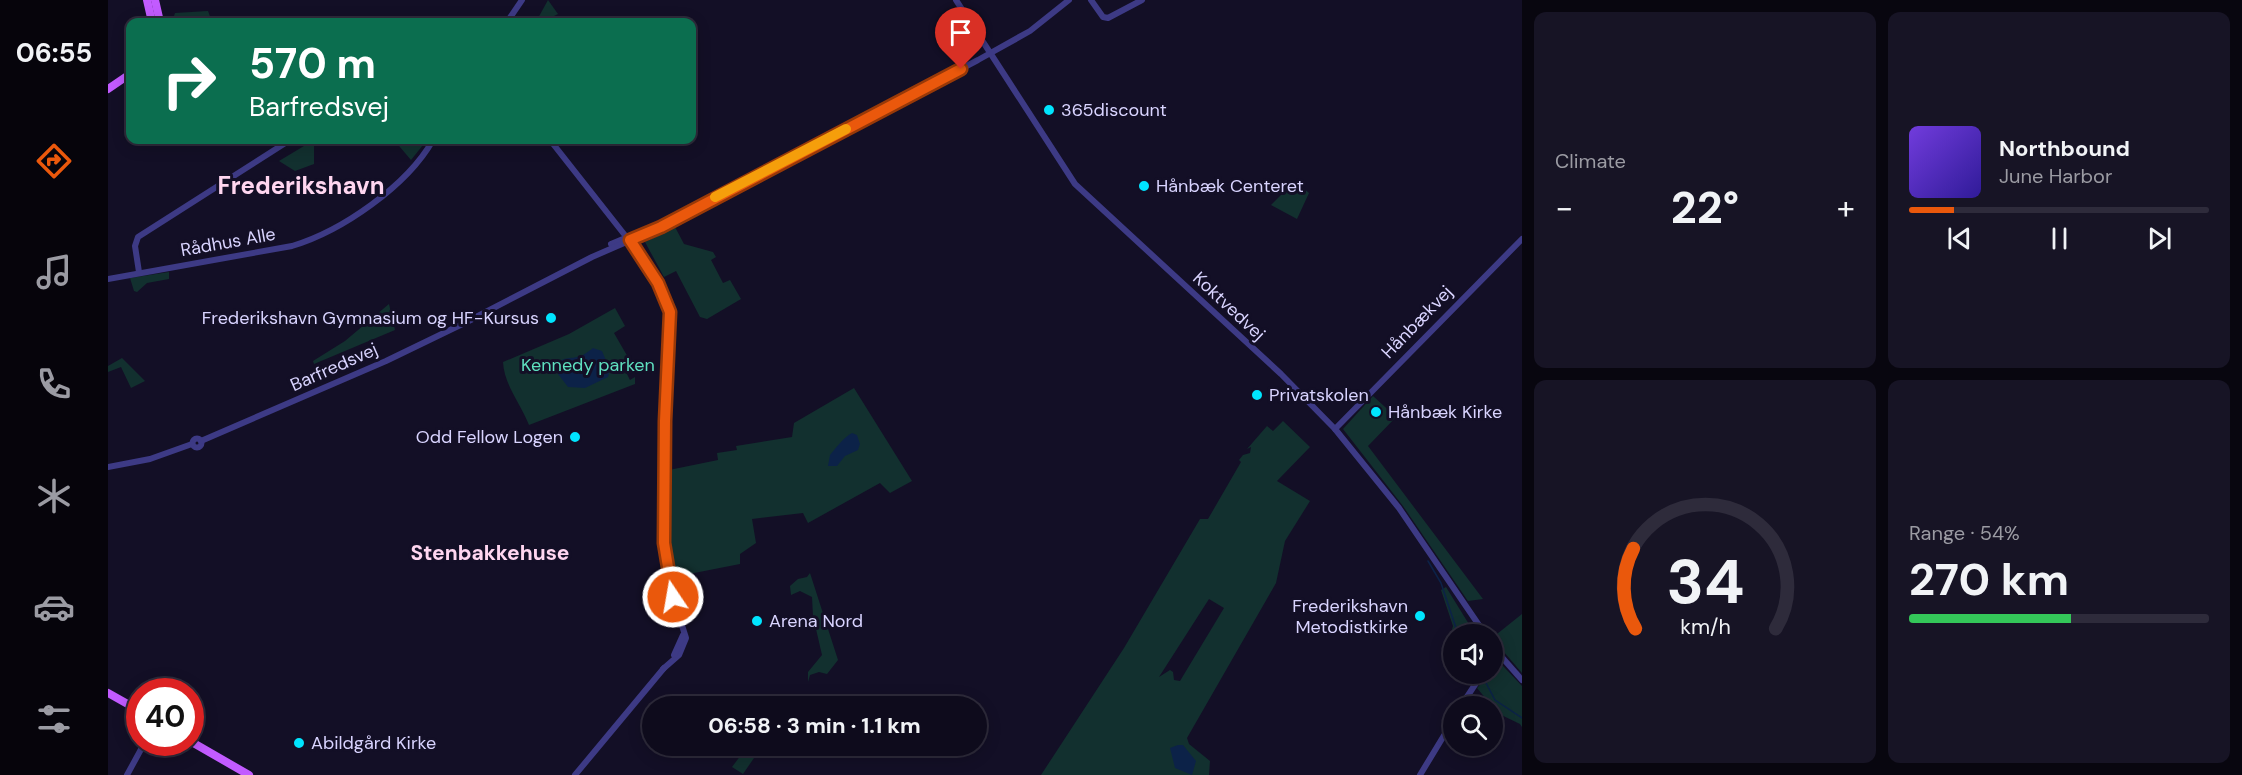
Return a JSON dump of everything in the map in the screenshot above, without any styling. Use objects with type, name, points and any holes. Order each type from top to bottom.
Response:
[{"type":"main road","points":[[147,0],[151,18]]},
{"type":"main road","points":[[155,0],[159,18]]},
{"type":"main road","points":[[108,88],[126,77]]},
{"type":"main road","points":[[108,693],[126,703]]},
{"type":"main road","points":[[204,749],[249,775]]},
{"type":"street","points":[[510,18],[522,0]]},
{"type":"street","name":"Koktvedvej","points":[[956,0],[1075,184],[1281,374],[1335,429],[1399,508],[1478,624]]},
{"type":"street","name":"Barfredsvej","points":[[108,468],[158,456],[192,444],[199,447],[201,441],[386,361],[742,183],[990,53],[1030,30],[1069,0]]},
{"type":"street","points":[[1091,0],[1105,18],[1142,0]]},
{"type":"street","points":[[139,272],[136,239],[172,213],[284,144]]},
{"type":"street","name":"Rådhus Alle","points":[[108,279],[292,246],[320,235],[370,205],[419,160],[430,144]]},
{"type":"street","points":[[553,144],[628,238],[658,283],[670,312],[665,421],[664,543],[668,574],[683,634],[681,648],[575,775]]},
{"type":"street","name":"Hånbækvej","points":[[1335,429],[1522,239]]},
{"type":"street","points":[[1503,659],[1522,680]]},
{"type":"street","points":[[1420,775],[1443,737]]},
{"type":"street","points":[[127,775],[137,756]]},
{"type":"green space","points":[[548,0],[558,14],[550,18],[538,18]]},
{"type":"green space","points":[[208,11],[211,18],[173,18],[175,13]]},
{"type":"green space","points":[[307,144],[314,144],[314,164],[295,171],[279,161]]},
{"type":"green space","points":[[397,144],[424,144],[411,160]]},
{"type":"green space","points":[[1295,181],[1309,193],[1297,219],[1271,205]]},
{"type":"green space","points":[[675,227],[684,244],[713,252],[716,257],[711,260],[723,283],[730,280],[741,299],[707,319],[700,317],[676,271],[664,277],[645,242]]},
{"type":"green space","points":[[169,272],[169,279],[147,283],[137,292],[134,291],[130,278]]},
{"type":"green space","points":[[389,304],[395,330],[314,364],[313,361],[345,341]]},
{"type":"green space","name":"Kennedy parken","points":[[615,308],[625,326],[614,333],[629,359],[625,361],[628,367],[625,370],[630,380],[635,377],[635,384],[529,425],[506,379],[503,362],[569,334]]},
{"type":"green space","points":[[122,358],[145,381],[131,388],[121,367],[108,372],[108,366]]},
{"type":"green space","points":[[854,388],[912,481],[890,493],[880,483],[808,523],[803,513],[752,519],[756,543],[740,554],[740,564],[684,575],[673,567],[669,549],[669,470],[718,460],[717,453],[737,450],[736,446],[792,437],[794,423]]},
{"type":"green space","points":[[1373,396],[1396,417],[1368,446],[1483,599],[1468,601],[1403,506],[1343,429]]},
{"type":"green space","points":[[1283,421],[1310,447],[1277,481],[1310,501],[1285,541],[1276,583],[1187,738],[1189,744],[1210,761],[1209,775],[1041,775],[1124,648],[1200,519],[1208,519],[1241,462],[1239,460],[1243,455],[1250,453],[1251,447],[1247,449],[1267,426],[1273,431]],"holes":[[[1209,599],[1224,608],[1180,681],[1174,680],[1173,672],[1170,670],[1159,677]]]},
{"type":"green space","points":[[810,573],[838,660],[827,674],[819,672],[810,675],[808,682],[808,672],[822,655],[813,616],[812,597],[800,591],[791,595],[790,586]]},
{"type":"green space","points":[[1446,587],[1469,624],[1452,624],[1441,590]]},
{"type":"green space","points":[[1522,614],[1522,673],[1503,651],[1503,629]]},
{"type":"green space","points":[[1503,666],[1522,686],[1522,727],[1503,716],[1503,696],[1484,696],[1477,688],[1481,684],[1503,684]]},
{"type":"green space","points":[[740,756],[754,758],[743,774],[732,767]]},
{"type":"water","points":[[593,348],[602,351],[610,370],[608,377],[585,388],[568,387],[558,374],[558,362],[587,353]]},
{"type":"water","points":[[852,433],[857,435],[860,444],[858,450],[845,456],[837,466],[828,466],[830,455]]},
{"type":"water","points":[[1183,745],[1196,761],[1192,775],[1175,768],[1170,748]]},
{"type":"waterway","points":[[1428,561],[1441,583],[1455,624]]},
{"type":"waterway","points":[[1487,684],[1495,700],[1522,718]]},
{"type":"slow traffic","points":[[715,197],[846,129]]},
{"type":"place","name":"365discount","points":[[1049,110]]},
{"type":"place","name":"Hånbæk Centeret","points":[[1144,186]]},
{"type":"place","name":"Frederikshavn Gymnasium og HF-Kursus","points":[[551,318]]},
{"type":"place","name":"Privatskolen","points":[[1257,395]]},
{"type":"place","name":"Hånbæk Kirke","points":[[1376,412]]},
{"type":"place","name":"Odd Fellow Logen","points":[[575,437]]},
{"type":"place","name":"Frederikshavn Metodistkirke","points":[[1420,616]]},
{"type":"place","name":"Arena Nord","points":[[757,621]]},
{"type":"place","name":"Abildgård Kirke","points":[[299,743]]},
{"type":"district","name":"Frederikshavn","points":[[301,185]]},
{"type":"district","name":"Stenbakkehuse","points":[[490,553]]},
{"type":"route","points":[[673,597],[664,553],[665,421],[671,319],[664,294],[630,240],[661,227],[663,223],[961,69]]}]
